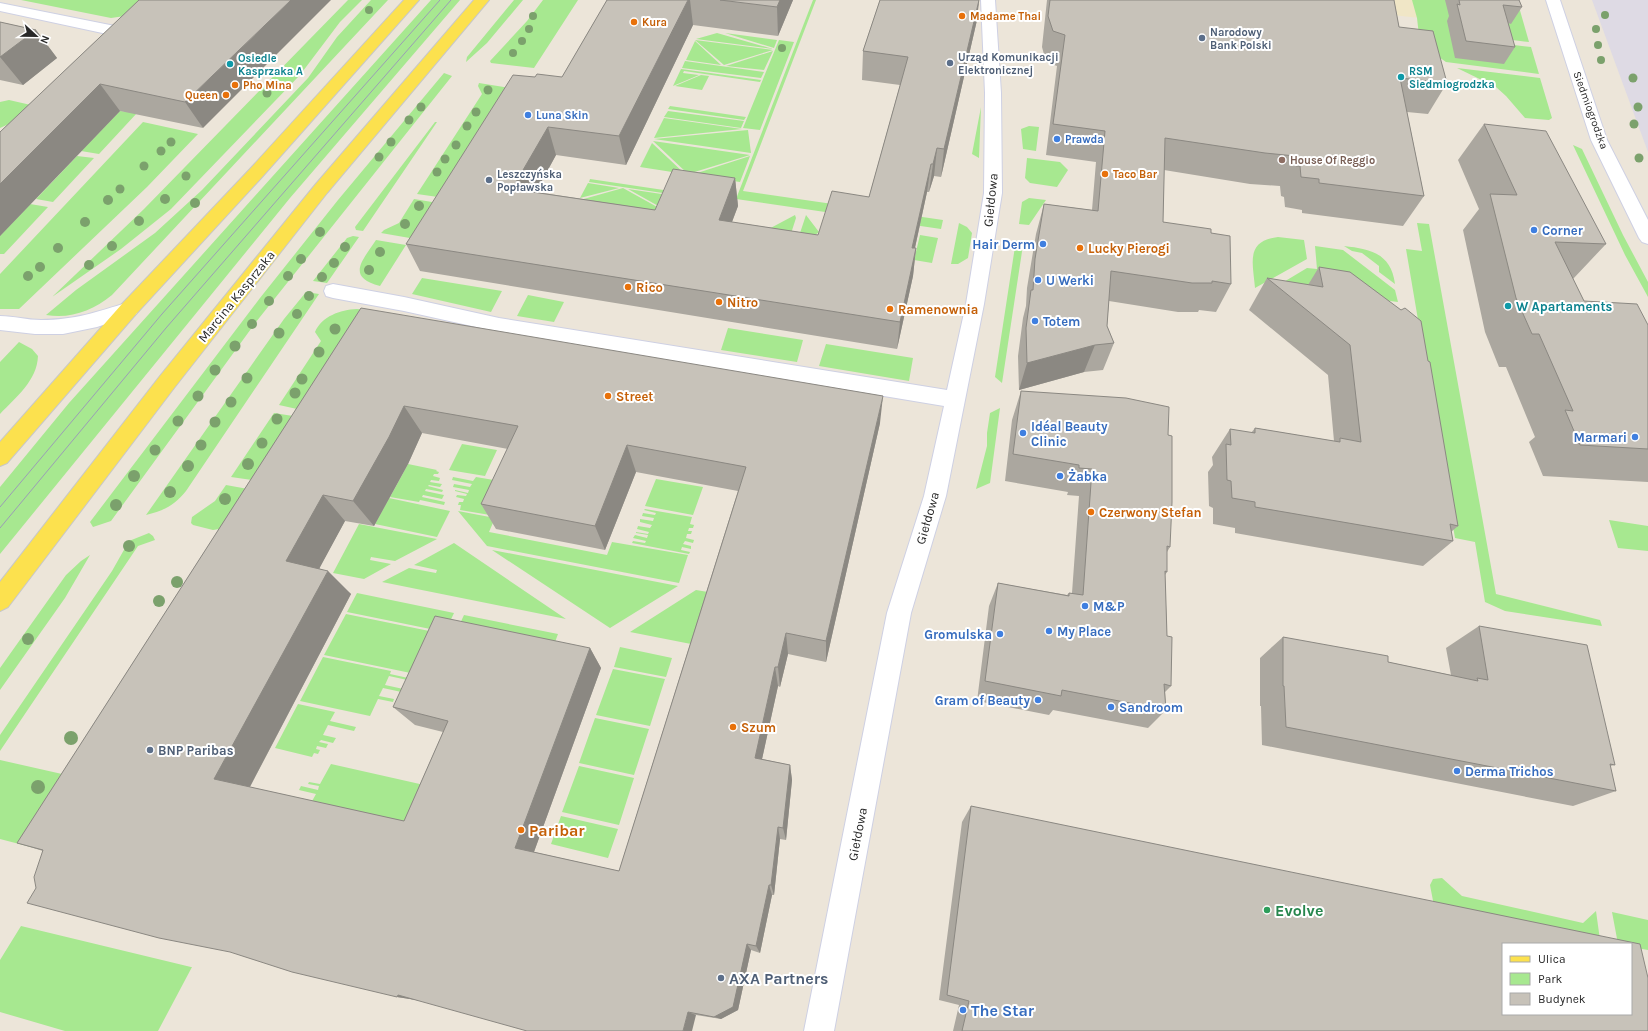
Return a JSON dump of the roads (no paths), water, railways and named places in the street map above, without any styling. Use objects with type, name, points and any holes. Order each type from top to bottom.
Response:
[{"type":"main road","points":[[0,457],[129,309],[256,173],[412,0]]},
{"type":"main road","name":"Marcina Kasprzaka","points":[[0,600],[167,382],[311,201],[482,0]]},
{"type":"street","name":"Giełdowa","points":[[819,1031],[899,613],[935,496],[975,304],[993,193],[993,93],[988,0]]},
{"type":"street","name":"Siedmiogrodzka","points":[[1553,0],[1599,140],[1648,238]]},
{"type":"street","points":[[0,7],[135,35]]},
{"type":"street","points":[[333,291],[398,302],[499,325],[956,400]]},
{"type":"street","points":[[0,323],[34,327],[58,327],[93,321],[112,316],[129,309]]},
{"type":"tram line","points":[[0,507],[162,314],[440,0]]},
{"type":"tram line","points":[[0,528],[166,328],[451,0]]},
{"type":"place","name":"Madame Thai","points":[[962,16]]},
{"type":"place","name":"Kura","points":[[634,22]]},
{"type":"place","name":"Narodowy Bank Polski","points":[[1202,38]]},
{"type":"place","name":"Urząd Komunikacji Elektronicznej","points":[[950,63]]},
{"type":"place","name":"Osiedle Kasprzaka A","points":[[230,64]]},
{"type":"place","name":"RSM Siedmiogrodzka","points":[[1401,77]]},
{"type":"place","name":"Pho Mina","points":[[235,85]]},
{"type":"place","name":"Queen","points":[[226,95]]},
{"type":"place","name":"Luna Skin","points":[[528,115]]},
{"type":"place","name":"Prawda","points":[[1057,139]]},
{"type":"place","name":"House Of Reggio","points":[[1282,160]]},
{"type":"place","name":"Taco Bar","points":[[1105,174]]},
{"type":"place","name":"Leszczyńska Popławska","points":[[489,180]]},
{"type":"place","name":"Corner","points":[[1534,230]]},
{"type":"place","name":"Hair Derm","points":[[1043,244]]},
{"type":"place","name":"Lucky Pierogi","points":[[1080,248]]},
{"type":"place","name":"U Werki","points":[[1038,280]]},
{"type":"place","name":"Rico","points":[[628,287]]},
{"type":"place","name":"Nitro","points":[[719,302]]},
{"type":"place","name":"W Apartaments","points":[[1508,306]]},
{"type":"place","name":"Ramenownia","points":[[890,309]]},
{"type":"place","name":"Totem","points":[[1035,321]]},
{"type":"place","name":"Street","points":[[608,396]]},
{"type":"place","name":"Idéal Beauty Clinic","points":[[1023,433]]},
{"type":"place","name":"Marmari","points":[[1635,437]]},
{"type":"place","name":"Żabka","points":[[1060,476]]},
{"type":"place","name":"Czerwony Stefan","points":[[1091,512]]},
{"type":"place","name":"M&P","points":[[1085,606]]},
{"type":"place","name":"My Place","points":[[1049,631]]},
{"type":"place","name":"Gromulska","points":[[1000,634]]},
{"type":"place","name":"Gram of Beauty","points":[[1038,700]]},
{"type":"place","name":"Sandroom","points":[[1111,707]]},
{"type":"place","name":"Szum","points":[[733,727]]},
{"type":"place","name":"BNP Paribas","points":[[150,750]]},
{"type":"place","name":"Derma Trichos","points":[[1457,771]]},
{"type":"place","name":"Paribar","points":[[521,830]]},
{"type":"place","name":"Evolve","points":[[1267,910]]},
{"type":"place","name":"AXA Partners","points":[[721,978]]},
{"type":"place","name":"The Star","points":[[963,1010]]}]
